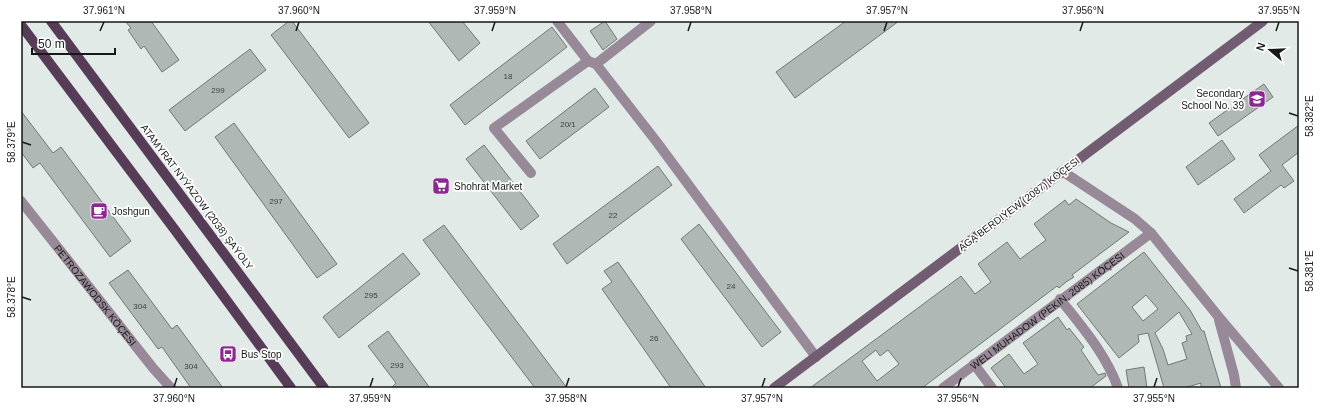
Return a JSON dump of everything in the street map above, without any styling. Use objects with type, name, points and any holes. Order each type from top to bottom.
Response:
[{"type":"main road","name":"ATAMYRAT NYÝAZOW (2038) ŞAÝOLY","points":[[51,21],[324,388]]},
{"type":"main road","points":[[21,25],[291,388]]},
{"type":"street","points":[[557,21],[656,141],[816,357]]},
{"type":"street","points":[[531,173],[494,128],[592,63],[651,21]]},
{"type":"street","name":"AGA BERDIÝEW (2087) KÖÇESI","points":[[774,388],[1263,21]]},
{"type":"street","points":[[1062,171],[1135,220],[1151,233],[1279,388]]},
{"type":"street","name":"PETROZAWODSK KÖÇESI","points":[[21,201],[148,362],[171,388]]},
{"type":"street","name":"WELI MUHADOW (PEKIN, 2085) KÖÇESI","points":[[943,388],[1060,299],[1151,233]]},
{"type":"street","points":[[1060,299],[1105,359],[1118,388]]},
{"type":"street","points":[[1218,316],[1234,375],[1236,388]]},
{"type":"street","points":[[974,364],[992,388]]},
{"type":"building","points":[[125,21],[151,21],[179,60],[162,72],[144,46],[141,49],[128,30],[131,28]]},
{"type":"building","points":[[289,21],[292,21],[369,123],[349,138],[271,35]]},
{"type":"building","points":[[428,21],[462,21],[480,43],[459,61]]},
{"type":"building","points":[[605,21],[617,39],[603,50],[590,31]]},
{"type":"building","points":[[846,21],[899,21],[795,98],[776,72]]},
{"type":"building","points":[[552,27],[567,47],[465,125],[450,105]]},
{"type":"building","points":[[250,49],[266,70],[185,131],[169,110]]},
{"type":"building","points":[[1264,84],[1273,97],[1218,136],[1209,123]]},
{"type":"building","points":[[595,88],[609,107],[540,159],[526,141]]},
{"type":"building","points":[[21,111],[53,153],[61,147],[131,241],[110,257],[40,163],[33,168],[21,152]]},
{"type":"building","points":[[234,123],[337,264],[317,278],[215,137]]},
{"type":"building","points":[[1299,125],[1299,152],[1282,165],[1294,181],[1284,188],[1281,185],[1244,213],[1234,199],[1271,171],[1259,155]]},
{"type":"building","points":[[1222,140],[1235,159],[1198,185],[1186,167]]},
{"type":"building","points":[[484,145],[539,216],[521,230],[466,159]]},
{"type":"building","points":[[658,166],[672,185],[567,264],[553,244]]},
{"type":"building","points":[[1076,199],[1111,223],[1129,232],[1072,275],[1074,277],[1059,288],[1057,286],[922,388],[810,388],[961,276],[975,294],[991,282],[978,264],[1007,242],[1020,259],[1046,240],[1034,224],[1065,200],[1069,205]],"holes":[[[876,350],[880,356],[888,350],[899,364],[877,381],[862,361]]]},
{"type":"building","points":[[699,224],[781,332],[762,347],[681,239]]},
{"type":"building","points":[[444,225],[567,388],[535,388],[423,240]]},
{"type":"building","points":[[1144,252],[1190,310],[1202,331],[1204,331],[1221,388],[1201,388],[1201,383],[1184,388],[1164,388],[1148,333],[1138,335],[1139,342],[1119,358],[1077,304]],"holes":[[[1146,295],[1158,309],[1143,321],[1132,307]],[[1179,312],[1192,334],[1186,336],[1187,341],[1182,343],[1187,359],[1168,365],[1163,349],[1155,333]]]},
{"type":"building","points":[[403,253],[420,274],[339,338],[323,317]]},
{"type":"building","points":[[618,262],[706,388],[671,388],[602,289],[612,282],[604,271]]},
{"type":"building","points":[[128,270],[172,329],[177,325],[223,388],[191,388],[162,347],[158,349],[109,283]]},
{"type":"building","points":[[1058,317],[1067,330],[1069,328],[1084,347],[1081,350],[1098,375],[1105,373],[1106,376],[1090,388],[1006,388],[991,368],[1009,354],[1024,374],[1038,364],[1023,343]]},
{"type":"building","points":[[388,331],[430,388],[391,388],[396,383],[368,346]]},
{"type":"building","points":[[1144,367],[1147,388],[1129,388],[1126,370]]},
{"type":"place","name":"Secondary School No. 39","points":[[1257,99]]},
{"type":"place","name":"Shohrat Market","points":[[441,186]]},
{"type":"place","name":"Joshgun","points":[[99,211]]},
{"type":"place","name":"Bus Stop","points":[[228,354]]}]
